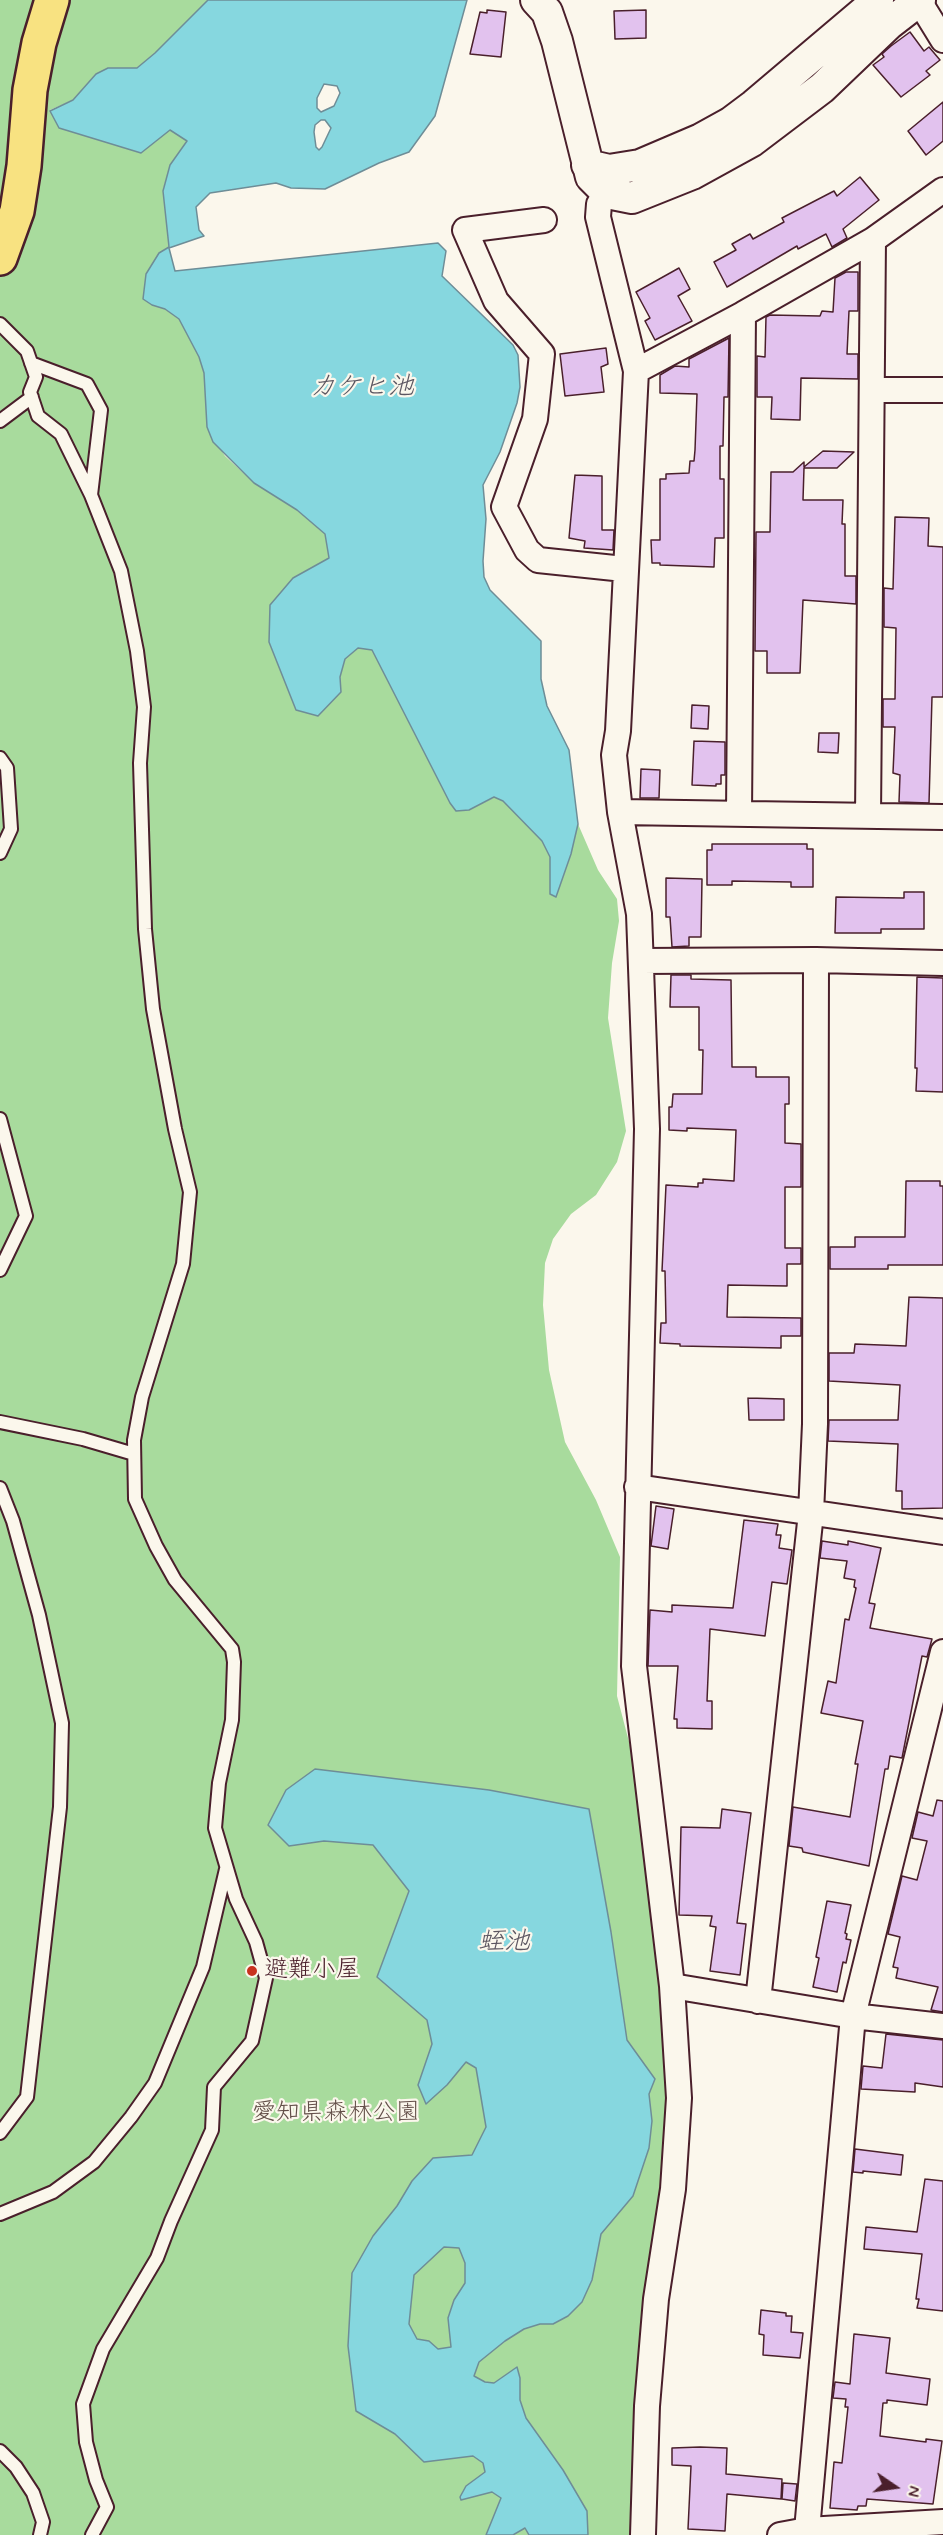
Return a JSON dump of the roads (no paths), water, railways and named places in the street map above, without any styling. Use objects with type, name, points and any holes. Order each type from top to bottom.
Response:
[{"type":"main road","points":[[0,258],[17,211],[24,165],[30,90],[39,43],[52,0]]},
{"type":"street","points":[[536,0],[547,12],[557,41],[591,177],[607,193],[632,198],[692,174],[752,141],[822,88],[890,24],[920,0],[943,40]]},
{"type":"street","points":[[587,165],[609,170],[640,165],[701,139],[730,123],[878,0]]},
{"type":"street","points":[[636,370],[743,314],[873,240],[943,190]]},
{"type":"street","points":[[607,193],[599,204],[598,217],[636,370],[624,568],[618,731],[614,755],[620,812],[639,914],[647,1128],[634,1666],[672,1986],[680,2098],[674,2188],[656,2299],[646,2406],[644,2535]]},
{"type":"street","points":[[544,220],[465,230],[496,301],[542,354],[536,419],[504,507],[527,550],[538,560],[624,568]]},
{"type":"street","points":[[868,816],[873,240]]},
{"type":"street","points":[[739,814],[743,314]]},
{"type":"street","points":[[873,390],[943,390]]},
{"type":"street","points":[[620,812],[943,817]]},
{"type":"street","points":[[641,961],[816,960],[943,963]]},
{"type":"street","points":[[758,2001],[811,1513],[815,1424],[816,960]]},
{"type":"street","points":[[637,1487],[943,1532]]},
{"type":"street","points":[[807,2530],[853,2016],[932,1741],[943,1652]]},
{"type":"street","points":[[672,1986],[853,2016],[943,2026]]},
{"type":"street","points":[[780,2535],[807,2530],[943,2522]]},
{"type":"lane","points":[[0,324],[27,351],[36,377],[30,392],[38,416],[61,434],[92,495],[121,571],[137,651],[144,707],[140,763],[145,929],[153,1009],[175,1129],[190,1192],[183,1264],[142,1396],[134,1440],[135,1499],[156,1546],[175,1580],[232,1649],[234,1662],[232,1720],[219,1783],[215,1828],[236,1899],[256,1942],[266,1978],[252,2041],[214,2086],[212,2130],[157,2258],[104,2349],[82,2404],[86,2442],[106,2507],[92,2535]]},
{"type":"lane","points":[[31,363],[87,384],[101,410],[92,495]]},
{"type":"lane","points":[[0,422],[32,397]]},
{"type":"lane","points":[[0,758],[7,768],[11,828],[0,853]]},
{"type":"lane","points":[[0,1119],[26,1216],[0,1270]]},
{"type":"lane","points":[[0,1422],[83,1439],[134,1454]]},
{"type":"lane","points":[[0,1488],[13,1521],[36,1604],[62,1723],[60,1807],[27,2097],[0,2133]]},
{"type":"lane","points":[[0,2214],[53,2192],[94,2162],[131,2117],[154,2083],[202,1967],[226,1867]]},
{"type":"lane","points":[[0,2451],[16,2467],[33,2493],[44,2522],[40,2535]]},
{"type":"water","name":"カケヒ池","points":[[208,0],[467,0],[435,116],[409,152],[379,163],[325,189],[291,188],[276,183],[210,193],[196,207],[199,230],[204,236],[169,248],[175,271],[438,243],[446,251],[442,276],[513,345],[518,355],[520,387],[517,403],[500,452],[483,485],[486,519],[484,577],[490,590],[541,641],[541,679],[547,706],[569,750],[578,824],[571,854],[556,897],[550,894],[550,857],[542,841],[503,801],[494,797],[469,810],[456,811],[450,803],[372,650],[358,648],[345,659],[340,677],[341,692],[318,716],[296,710],[269,642],[270,605],[293,578],[329,558],[325,534],[297,510],[254,483],[213,442],[207,427],[204,373],[199,357],[179,319],[165,309],[143,299],[146,274],[159,253],[169,247],[163,191],[170,165],[187,141],[170,130],[141,153],[59,128],[50,111],[73,100],[96,74],[108,68],[137,68]],"holes":[[[324,84],[337,86],[340,93],[334,106],[321,112],[317,108],[317,98]],[[325,120],[331,128],[319,150],[316,147],[314,132],[315,125]]]},
{"type":"water","name":"蛭池","points":[[315,1769],[489,1790],[589,1809],[627,2040],[655,2079],[649,2094],[652,2121],[649,2148],[633,2196],[601,2234],[592,2280],[582,2302],[568,2316],[553,2324],[540,2324],[524,2329],[505,2341],[479,2362],[474,2376],[485,2382],[494,2383],[517,2367],[520,2378],[520,2400],[526,2418],[563,2470],[587,2511],[588,2535],[529,2535],[525,2528],[513,2535],[486,2535],[501,2498],[492,2492],[461,2500],[460,2497],[466,2486],[485,2472],[483,2463],[473,2456],[424,2462],[395,2434],[356,2411],[348,2346],[352,2273],[373,2236],[397,2206],[412,2181],[433,2158],[472,2155],[486,2127],[476,2068],[466,2062],[447,2085],[426,2104],[418,2085],[432,2044],[427,2020],[377,1977],[409,1891],[373,1845],[324,1841],[289,1846],[268,1825],[286,1790]],"holes":[[[444,2247],[459,2248],[465,2263],[465,2283],[454,2300],[448,2318],[451,2347],[438,2349],[429,2341],[417,2339],[409,2324],[414,2275]]]},
{"type":"place","name":"避難小屋","points":[[252,1971]]},
{"type":"park label","name":"愛知県森林公園","points":[[336,2114]]}]
